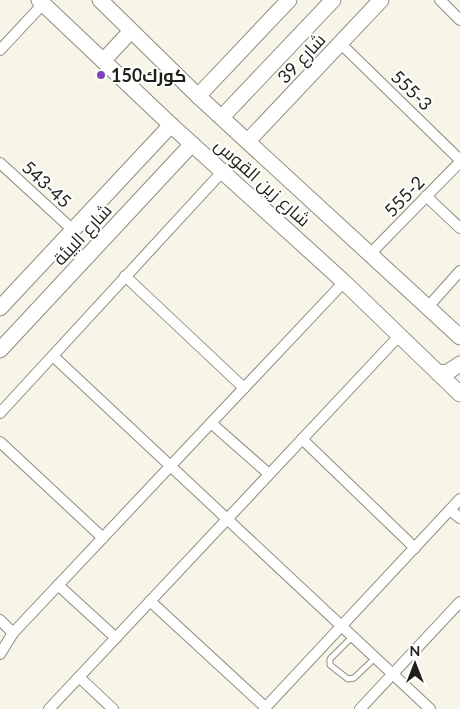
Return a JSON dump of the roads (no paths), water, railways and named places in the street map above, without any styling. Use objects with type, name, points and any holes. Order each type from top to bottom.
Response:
[{"type":"main road","name":"شارع زين القوس","points":[[100,0],[198,96],[460,337]]},
{"type":"main road","points":[[198,96],[289,0]]},
{"type":"main road","points":[[222,118],[333,0]]},
{"type":"main road","name":"شارع 39","points":[[248,141],[381,0]]},
{"type":"main road","name":"شارع زين القوس","points":[[41,2],[170,125],[344,282],[398,337],[460,394]]},
{"type":"main road","points":[[103,61],[131,31]]},
{"type":"main road","name":"شارع البيئة","points":[[0,308],[170,125]]},
{"type":"main road","name":"شارع البيئة","points":[[0,350],[192,144]]},
{"type":"main road","points":[[438,373],[448,372],[460,364]]},
{"type":"street","points":[[440,0],[460,20]]},
{"type":"street","points":[[0,50],[41,2]]},
{"type":"street","name":"555-3","points":[[340,43],[460,161]]},
{"type":"street","name":"555-2","points":[[370,254],[460,161]]},
{"type":"street","name":"543-45","points":[[0,163],[73,230]]},
{"type":"street","points":[[0,413],[222,172]]},
{"type":"street","points":[[426,196],[460,228]]},
{"type":"street","points":[[428,308],[460,272]]},
{"type":"street","points":[[125,276],[244,388]]},
{"type":"street","points":[[0,654],[13,633],[344,282]]},
{"type":"street","points":[[49,709],[398,337]]},
{"type":"street","points":[[53,356],[430,709]]},
{"type":"street","points":[[211,423],[269,474]]},
{"type":"street","points":[[302,440],[415,548]]},
{"type":"street","points":[[0,442],[103,538]]},
{"type":"street","points":[[150,601],[265,708],[460,499]]},
{"type":"street","points":[[450,510],[460,518]]},
{"type":"street","points":[[58,585],[116,638]]},
{"type":"street","points":[[360,709],[460,602]]},
{"type":"street","points":[[0,620],[13,633]]},
{"type":"street","points":[[79,677],[113,709]]},
{"type":"lane","points":[[352,637],[330,659],[330,665],[348,679],[354,678],[375,657]]},
{"type":"place","name":"كورك150","points":[[101,75]]}]
